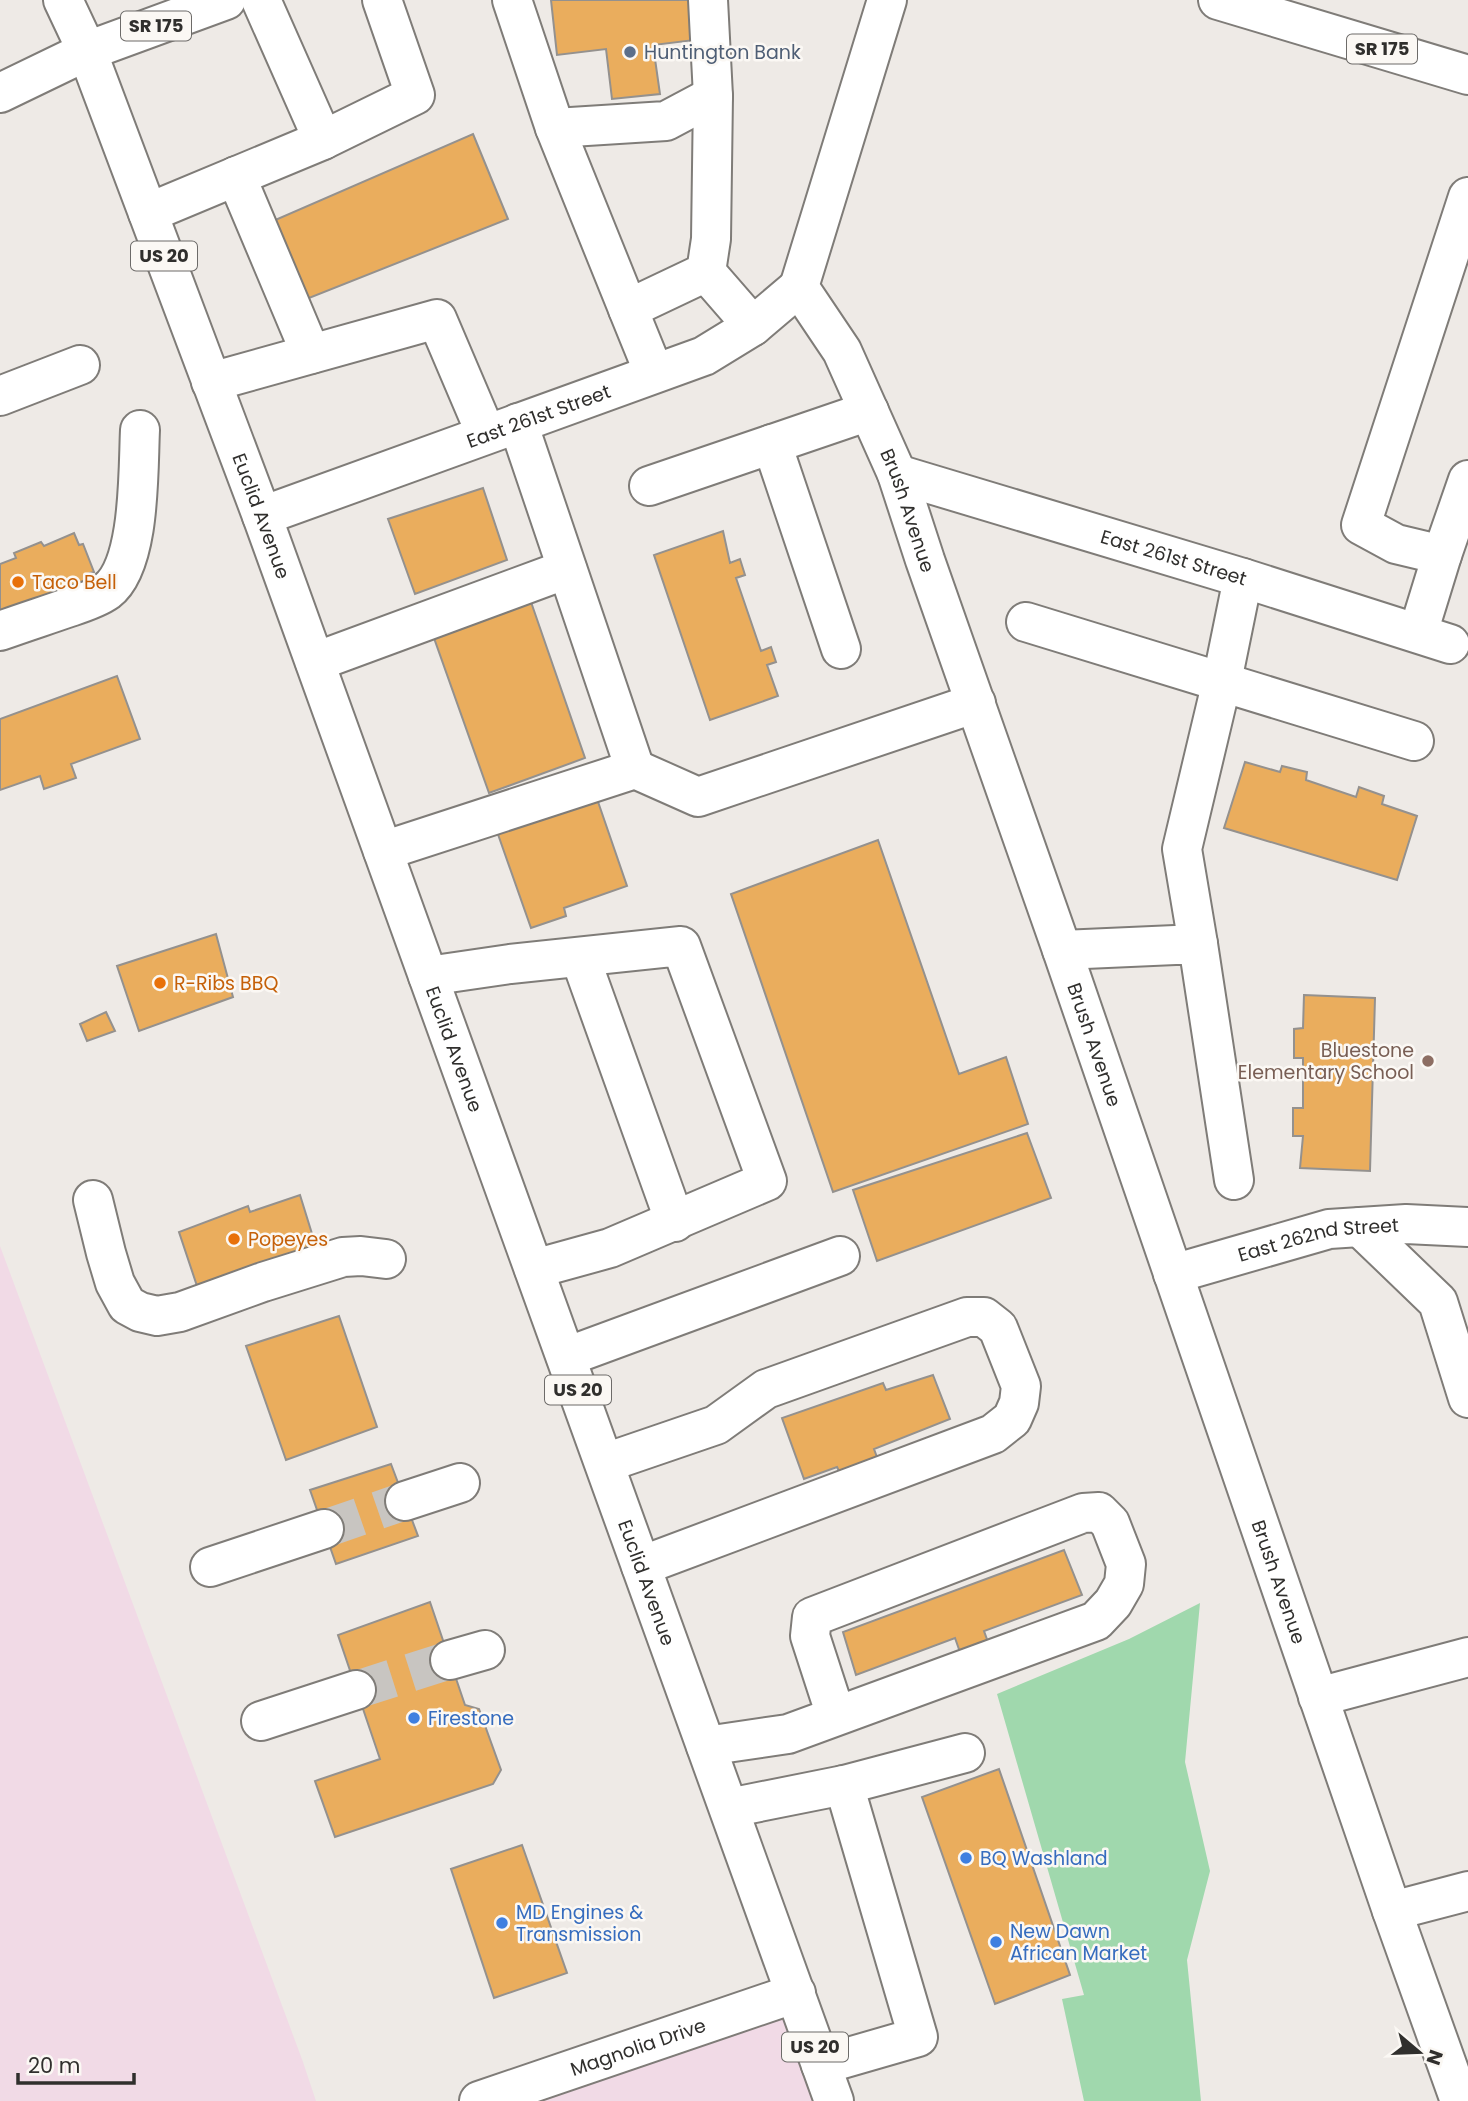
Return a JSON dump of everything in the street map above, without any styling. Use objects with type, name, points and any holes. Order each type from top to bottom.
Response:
[{"type":"street","name":"Euclid Avenue","points":[[64,0],[87,51],[262,516],[834,2101]]},
{"type":"street","name":"SR 175","points":[[0,93],[87,51],[226,0]]},
{"type":"street","points":[[261,0],[323,140]]},
{"type":"street","points":[[148,214],[323,140],[415,95],[382,0]]},
{"type":"street","points":[[512,0],[555,128],[654,373]]},
{"type":"street","points":[[708,0],[713,96],[711,239],[706,272],[753,326]]},
{"type":"street","points":[[800,287],[887,0]]},
{"type":"street","name":"SR 175","points":[[1218,0],[1468,75]]},
{"type":"street","points":[[555,128],[666,121],[713,96]]},
{"type":"street","points":[[236,176],[311,354]]},
{"type":"street","points":[[1466,208],[1361,525],[1396,544],[1442,555],[1468,480]]},
{"type":"street","points":[[628,309],[706,272]]},
{"type":"street","name":"East 261st Street","points":[[262,516],[704,356],[753,326],[800,287]]},
{"type":"street","name":"Brush Avenue","points":[[800,287],[842,351],[897,474],[1392,1911],[1460,2101]]},
{"type":"street","points":[[211,382],[438,319],[502,428],[567,569],[635,769]]},
{"type":"street","points":[[0,396],[80,365]]},
{"type":"street","points":[[649,485],[869,411]]},
{"type":"street","points":[[0,631],[83,602],[107,590],[122,571],[133,535],[140,430]]},
{"type":"street","points":[[772,444],[841,649]]},
{"type":"street","name":"East 261st Street","points":[[897,474],[1434,639],[1442,555]]},
{"type":"street","points":[[315,662],[567,569]]},
{"type":"street","points":[[1234,1180],[1182,849],[1243,579]]},
{"type":"street","points":[[1026,621],[1415,741]]},
{"type":"street","points":[[383,852],[635,769],[698,797],[976,703]]},
{"type":"street","points":[[1062,950],[1198,944]]},
{"type":"street","points":[[428,976],[510,964],[681,946],[767,1181],[610,1248],[534,1269]]},
{"type":"street","points":[[580,957],[675,1222]]},
{"type":"street","points":[[93,1199],[115,1283],[127,1304],[140,1312],[157,1316],[180,1312],[343,1257],[386,1259]]},
{"type":"street","name":"East 262nd Street","points":[[1173,1273],[1329,1229],[1406,1224],[1468,1227]]},
{"type":"street","points":[[1360,1227],[1438,1302],[1468,1398]]},
{"type":"street","points":[[566,1357],[840,1256]]},
{"type":"street","points":[[605,1463],[716,1425],[766,1389],[967,1317],[984,1317],[998,1328],[1021,1386],[1019,1403],[1012,1419],[993,1434],[641,1566]]},
{"type":"street","points":[[405,1501],[460,1483]]},
{"type":"street","points":[[706,1746],[788,1734],[1096,1621],[1113,1603],[1124,1584],[1126,1564],[1110,1523],[1099,1511],[1083,1513],[812,1617],[810,1636],[836,1716]]},
{"type":"street","points":[[210,1567],[324,1529]]},
{"type":"street","points":[[1318,1697],[1468,1657]]},
{"type":"street","points":[[261,1721],[356,1690]]},
{"type":"street","points":[[729,1808],[845,1785],[965,1753]]},
{"type":"street","points":[[821,2065],[918,2037],[845,1785]]},
{"type":"street","points":[[1392,1911],[1468,1891]]},
{"type":"street","name":"Magnolia Drive","points":[[479,2101],[796,1993]]},
{"type":"shaded area","points":[[0,1246],[303,2062],[316,2101],[0,2101]]},
{"type":"shaded area","points":[[796,1993],[834,2101],[479,2101]]},
{"type":"green space","points":[[1200,1603],[1185,1762],[1210,1871],[1187,1960],[1201,2101],[1084,2101],[1062,1999],[1084,1995],[997,1694],[1129,1639]]},
{"type":"building","name":"Huntington Bank","points":[[551,0],[698,0],[703,39],[653,45],[660,94],[612,99],[606,49],[557,55]]},
{"type":"building","points":[[473,134],[508,219],[299,302],[266,224]]},
{"type":"building","points":[[483,488],[507,560],[415,594],[388,519]]},
{"type":"building","points":[[723,531],[730,563],[740,559],[745,575],[736,578],[761,651],[771,647],[776,662],[767,665],[778,696],[710,720],[654,555]]},
{"type":"building","points":[[74,533],[79,545],[83,544],[94,572],[90,573],[94,583],[0,619],[0,564],[16,558],[14,553],[41,542],[44,546]]},
{"type":"building","points":[[531,602],[585,758],[489,793],[434,638]]},
{"type":"building","points":[[117,676],[140,739],[71,764],[76,778],[44,789],[40,776],[0,790],[0,719]]},
{"type":"building","points":[[1245,762],[1280,772],[1282,766],[1307,772],[1306,780],[1356,797],[1359,787],[1384,796],[1382,804],[1417,816],[1397,880],[1224,828]]},
{"type":"building","points":[[595,793],[627,886],[564,908],[566,916],[531,928],[494,823]]},
{"type":"building","points":[[878,840],[959,1074],[1006,1057],[1028,1124],[833,1192],[731,894]]},
{"type":"building","points":[[216,934],[233,997],[139,1031],[117,966]]},
{"type":"building","points":[[1304,995],[1375,998],[1370,1171],[1300,1168],[1303,1136],[1293,1136],[1293,1108],[1303,1108],[1303,1058],[1294,1058],[1294,1029],[1303,1028]]},
{"type":"building","points":[[106,1012],[115,1031],[87,1041],[80,1024]]},
{"type":"building","points":[[1027,1133],[1051,1198],[877,1261],[853,1190]]},
{"type":"building","points":[[300,1195],[317,1250],[199,1292],[179,1232],[248,1206],[250,1212]]},
{"type":"building","points":[[339,1316],[377,1427],[286,1460],[246,1346]]},
{"type":"building","points":[[933,1375],[950,1419],[874,1449],[878,1460],[840,1473],[837,1467],[804,1479],[782,1418],[883,1383],[886,1390]]},
{"type":"building","points":[[391,1464],[418,1536],[336,1564],[310,1490]]},
{"type":"building","points":[[1064,1550],[1082,1595],[984,1631],[989,1645],[961,1655],[955,1638],[856,1675],[843,1632]]},
{"type":"building","points":[[430,1602],[465,1705],[479,1709],[501,1770],[493,1784],[335,1837],[315,1781],[380,1759],[338,1635]]},
{"type":"building","points":[[999,1769],[1070,1975],[995,2004],[922,1797]]},
{"type":"building","points":[[522,1845],[567,1973],[494,1998],[451,1869]]},
{"type":"tunnel","points":[[324,1529],[405,1501]]},
{"type":"tunnel","points":[[356,1690],[450,1660]]},
{"type":"place","name":"Huntington Bank","points":[[630,52]]},
{"type":"place","name":"Taco Bell","points":[[18,582]]},
{"type":"place","name":"R-Ribs BBQ","points":[[160,983]]},
{"type":"place","name":"Bluestone Elementary School","points":[[1428,1061]]},
{"type":"place","name":"Popeyes","points":[[234,1239]]},
{"type":"place","name":"Firestone","points":[[414,1718]]},
{"type":"place","name":"BQ Washland","points":[[966,1858]]},
{"type":"place","name":"MD Engines & Transmission","points":[[502,1923]]},
{"type":"place","name":"New Dawn African Market","points":[[996,1942]]}]
